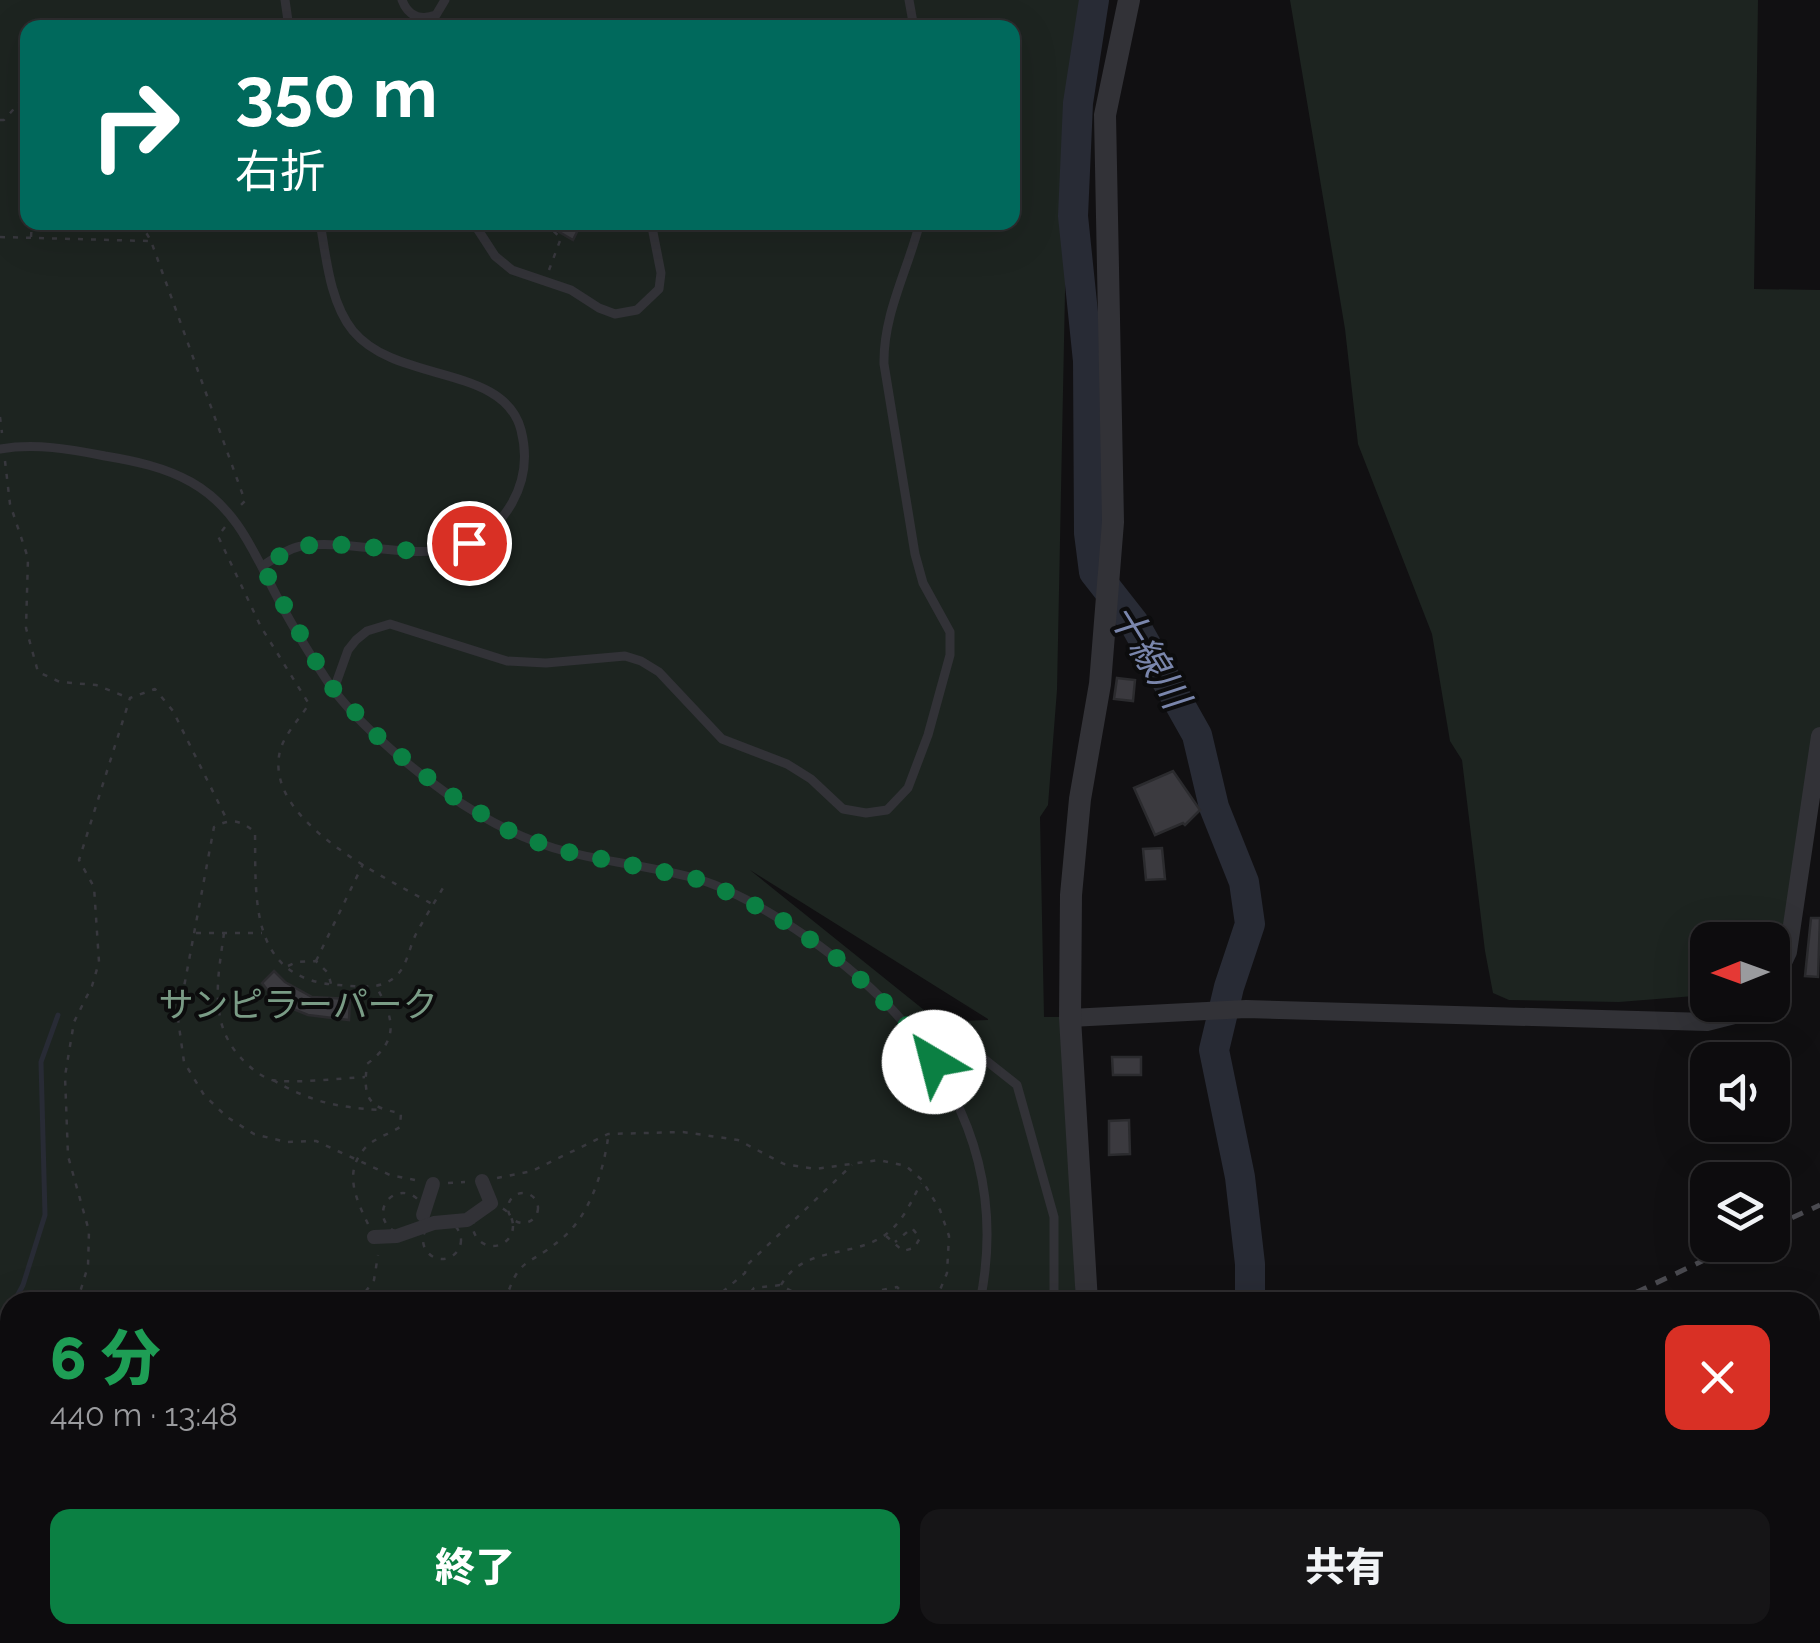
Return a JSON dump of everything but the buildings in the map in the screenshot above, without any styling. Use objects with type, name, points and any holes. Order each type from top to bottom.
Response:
[{"type":"street","points":[[1087,1292],[1070,1018],[1071,895],[1080,799],[1100,684],[1114,522],[1105,115],[1129,0]]},
{"type":"street","points":[[1790,938],[1820,736]]},
{"type":"street","points":[[1070,1018],[1246,1009],[1690,1021]]},
{"type":"street","points":[[374,1237],[407,1233],[429,1218],[467,1220],[491,1203],[482,1182]]},
{"type":"street","points":[[429,1218],[434,1184]]},
{"type":"lane","points":[[402,0],[409,12],[426,18],[441,10],[445,0]]},
{"type":"lane","points":[[408,20],[409,12]]},
{"type":"lane","points":[[262,566],[298,546],[331,544],[441,553],[490,530],[510,507],[522,483],[526,457],[516,414],[502,396],[476,384],[396,362],[374,350],[351,329],[338,303],[321,230]]},
{"type":"lane","points":[[477,230],[494,256],[512,270],[571,290],[615,314],[637,310],[659,289],[662,273],[653,230]]},
{"type":"lane","points":[[334,689],[348,650],[356,640],[368,631],[390,624],[507,661],[625,656],[641,660],[659,672],[722,739],[787,764],[811,779],[843,809],[888,810],[908,788],[928,735],[950,655],[950,632],[923,582],[915,554],[884,364],[892,307],[917,230]]},
{"type":"lane","points":[[2,448],[59,447],[160,468],[193,483],[245,533],[282,607],[334,689],[383,742],[446,792],[516,835],[564,851],[702,880],[775,915],[841,961],[901,1018],[947,1080],[976,1152],[985,1224],[981,1292]]},
{"type":"lane","points":[[921,1044],[955,1036],[1017,1085],[1054,1217],[1054,1292]]},
{"type":"path","points":[[0,120],[20,102]]},
{"type":"path","points":[[30,238],[31,230]]},
{"type":"path","points":[[145,230],[245,501],[218,536],[260,627],[309,704],[280,748],[278,769],[283,787],[296,811],[326,839],[433,905]]},
{"type":"path","points":[[545,281],[561,238],[554,230]]},
{"type":"path","points":[[0,237],[151,241]]},
{"type":"path","points":[[0,417],[10,504],[28,558],[26,628],[38,672],[60,682],[96,685],[130,698],[155,689],[173,710],[227,820]]},
{"type":"path","points":[[80,1292],[88,1266],[89,1231],[68,1156],[66,1076],[74,1022],[99,962],[94,887],[79,860],[130,698]]},
{"type":"path","points":[[443,888],[414,938],[406,965],[393,980],[376,986],[331,985],[287,967],[262,934],[256,913],[255,832],[242,821],[227,820],[214,827],[178,1020],[184,1062],[204,1095],[226,1117],[254,1134],[286,1142],[316,1141],[390,1175],[434,1184],[482,1182],[532,1170],[608,1134],[683,1132],[738,1140],[784,1164],[815,1169],[879,1160],[906,1166],[922,1180],[940,1210],[949,1236],[948,1273],[940,1292]]},
{"type":"path","points":[[316,961],[362,864]]},
{"type":"path","points":[[194,933],[262,934]]},
{"type":"path","points":[[224,933],[218,1017],[230,1046],[248,1066],[306,1099],[401,1113],[400,1127],[367,1145],[356,1161]]},
{"type":"path","points":[[287,967],[316,961],[328,973],[331,985]]},
{"type":"path","points":[[376,986],[392,1024],[380,1054],[367,1064],[369,1100],[380,1110]]},
{"type":"path","points":[[272,1080],[366,1078]]},
{"type":"path","points":[[508,1292],[514,1274],[561,1240],[586,1208],[604,1164],[608,1134]]},
{"type":"path","points":[[722,1292],[854,1164]]},
{"type":"path","points":[[782,1285],[792,1268],[814,1258],[864,1246],[884,1235],[902,1218],[922,1180]]},
{"type":"path","points":[[509,1214],[498,1207],[480,1212],[473,1223],[475,1236],[491,1246],[508,1239],[513,1226],[509,1214],[508,1204],[514,1195],[529,1193],[537,1200],[538,1210],[530,1221],[516,1221],[509,1214]]},
{"type":"path","points":[[429,1218],[407,1233],[394,1232],[384,1222],[386,1201],[398,1194],[410,1194],[420,1202],[429,1218],[425,1249],[440,1260],[452,1257],[460,1247],[460,1234],[453,1224],[429,1218]]},
{"type":"path","points":[[884,1235],[903,1251],[914,1248],[920,1238],[912,1228],[895,1242]]},
{"type":"path","points":[[751,1292],[754,1288],[782,1285],[793,1292]]},
{"type":"path","points":[[867,1292],[896,1287],[902,1292]]},
{"type":"green space","name":"サンピラーパーク","points":[[0,0],[1082,0],[1068,143],[1057,690],[1048,805],[1040,817],[1044,1017],[1063,1017],[1076,1292],[0,1292]],"holes":[[[750,870],[988,1019],[939,1022]]]},
{"type":"green space","points":[[1290,0],[1758,0],[1754,289],[1820,290],[1820,731],[1787,922],[1690,922],[1690,996],[1619,1002],[1509,1000],[1493,993],[1462,760],[1450,741],[1432,634],[1358,444],[1345,329]]},
{"type":"waterway","name":"十線川","points":[[1094,0],[1078,103],[1073,216],[1088,361],[1089,533],[1094,572],[1134,623],[1197,735],[1214,807],[1244,882],[1250,924],[1214,1050],[1240,1177],[1250,1292]]},
{"type":"waterway","points":[[19,1292],[45,1215],[41,1062],[58,1015]]},
{"type":"railway","points":[[1790,1219],[1820,1205]]},
{"type":"railway","points":[[1637,1292],[1700,1262]]},
{"type":"route","points":[[469,543],[441,553],[331,544],[298,546],[262,566],[328,683],[383,742],[446,792],[516,835],[564,851],[702,880],[775,915],[841,961],[901,1018],[934,1062]]}]
